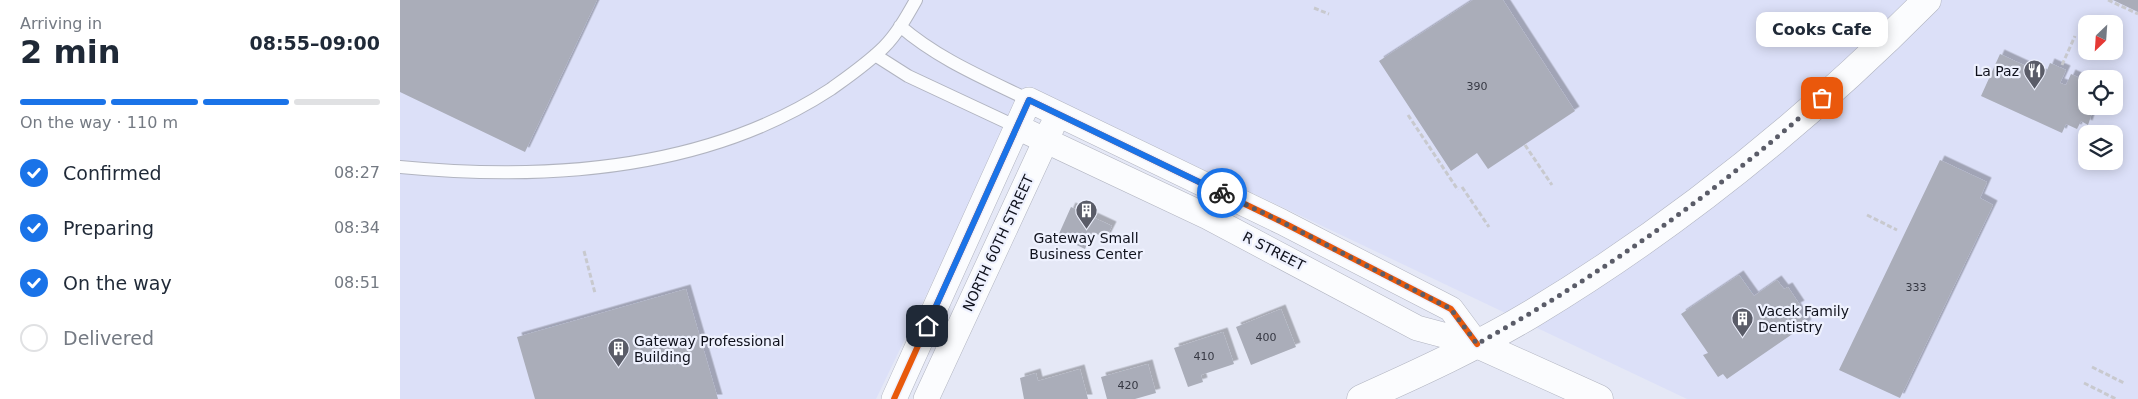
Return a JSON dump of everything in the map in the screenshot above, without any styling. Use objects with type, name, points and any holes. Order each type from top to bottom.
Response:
[{"type":"main road","points":[[1361,399],[1477,344],[1592,276],[1715,188],[1798,120],[1927,0]]},
{"type":"main road","name":"R STREET","points":[[1477,344],[1599,399]]},
{"type":"street","name":"R STREET","points":[[1029,100],[1282,222],[1451,309],[1477,344]]},
{"type":"street","points":[[894,399],[1029,100]]},
{"type":"street","name":"NORTH 60TH STREET","points":[[926,399],[1058,114]]},
{"type":"street","name":"R STREET","points":[[1017,127],[1208,217],[1417,328],[1477,344]]},
{"type":"lane","points":[[400,167],[503,173],[600,167],[676,154],[724,141],[787,116],[850,76],[885,46],[916,0]]},
{"type":"lane","points":[[900,26],[919,42],[947,60],[1029,100]]},
{"type":"lane","points":[[875,55],[908,76],[1017,127]]},
{"type":"path","points":[[2108,0],[2138,14]]},
{"type":"path","points":[[1314,8],[1329,14]]},
{"type":"path","points":[[2062,64],[2075,36]]},
{"type":"path","points":[[1408,115],[1458,190]]},
{"type":"path","points":[[1525,145],[1552,185]]},
{"type":"path","points":[[1462,187],[1489,227]]},
{"type":"path","points":[[1867,215],[1897,230]]},
{"type":"path","points":[[584,251],[595,293]]},
{"type":"path","points":[[716,347],[759,335]]},
{"type":"path","points":[[2092,367],[2124,383]]},
{"type":"path","points":[[2084,383],[2116,399]]},
{"type":"shaded area","points":[[400,0],[2138,0],[2138,399],[1687,399],[1027,86],[876,399],[400,399]]},
{"type":"building","points":[[400,0],[597,0],[525,152],[400,92]]},
{"type":"building","points":[[1473,0],[1503,0],[1575,111],[1488,169],[1477,153],[1451,171],[1379,61]]},
{"type":"building","points":[[2113,0],[2138,0],[2138,12]]},
{"type":"building","name":"La Paz","points":[[2000,54],[2045,75],[2050,63],[2066,70],[2060,83],[2066,85],[2071,74],[2078,77],[2078,115],[2091,115],[2088,125],[2081,121],[2077,129],[2066,124],[2062,133],[1981,96]]},
{"type":"building","points":[[1940,160],[1987,182],[1980,198],[1993,205],[1900,398],[1839,370]]},
{"type":"building","name":"Gateway Small Business Center","points":[[1071,207],[1112,226],[1106,238],[1092,232],[1085,249],[1058,236]]},
{"type":"building","name":"Vacek Family Dentistry","points":[[1739,275],[1754,296],[1777,280],[1784,289],[1788,287],[1800,305],[1796,307],[1807,324],[1727,379],[1723,374],[1718,377],[1703,355],[1708,353],[1681,314]]},
{"type":"building","name":"Gateway Professional Building","points":[[686,289],[718,399],[535,399],[517,337]]},
{"type":"building","points":[[1281,309],[1296,347],[1251,365],[1236,327]]},
{"type":"building","points":[[1223,332],[1234,364],[1201,375],[1203,382],[1188,387],[1174,348]]},
{"type":"building","points":[[1148,364],[1156,393],[1135,399],[1107,399],[1101,377]]},
{"type":"building","points":[[1080,369],[1088,399],[1024,399],[1020,378],[1036,373],[1038,381]]},
{"type":"cycle path","points":[[894,399],[1029,100],[1282,222],[1451,309],[1477,344]]},
{"type":"way so far","points":[[1222,193],[1451,309],[1477,344],[1532,313],[1626,253],[1752,159],[1822,98]]},
{"type":"place","name":"La Paz","points":[[2035,90]]},
{"type":"place","name":"Cooks Cafe","points":[[1822,98]]},
{"type":"place","name":"Gateway Small Business Center","points":[[1086,229]]},
{"type":"place","name":"Vacek Family Dentistry","points":[[1742,338]]},
{"type":"place","name":"Gateway Professional Building","points":[[618,368]]},
{"type":"route","points":[[927,326],[1029,100],[1222,193]]}]
